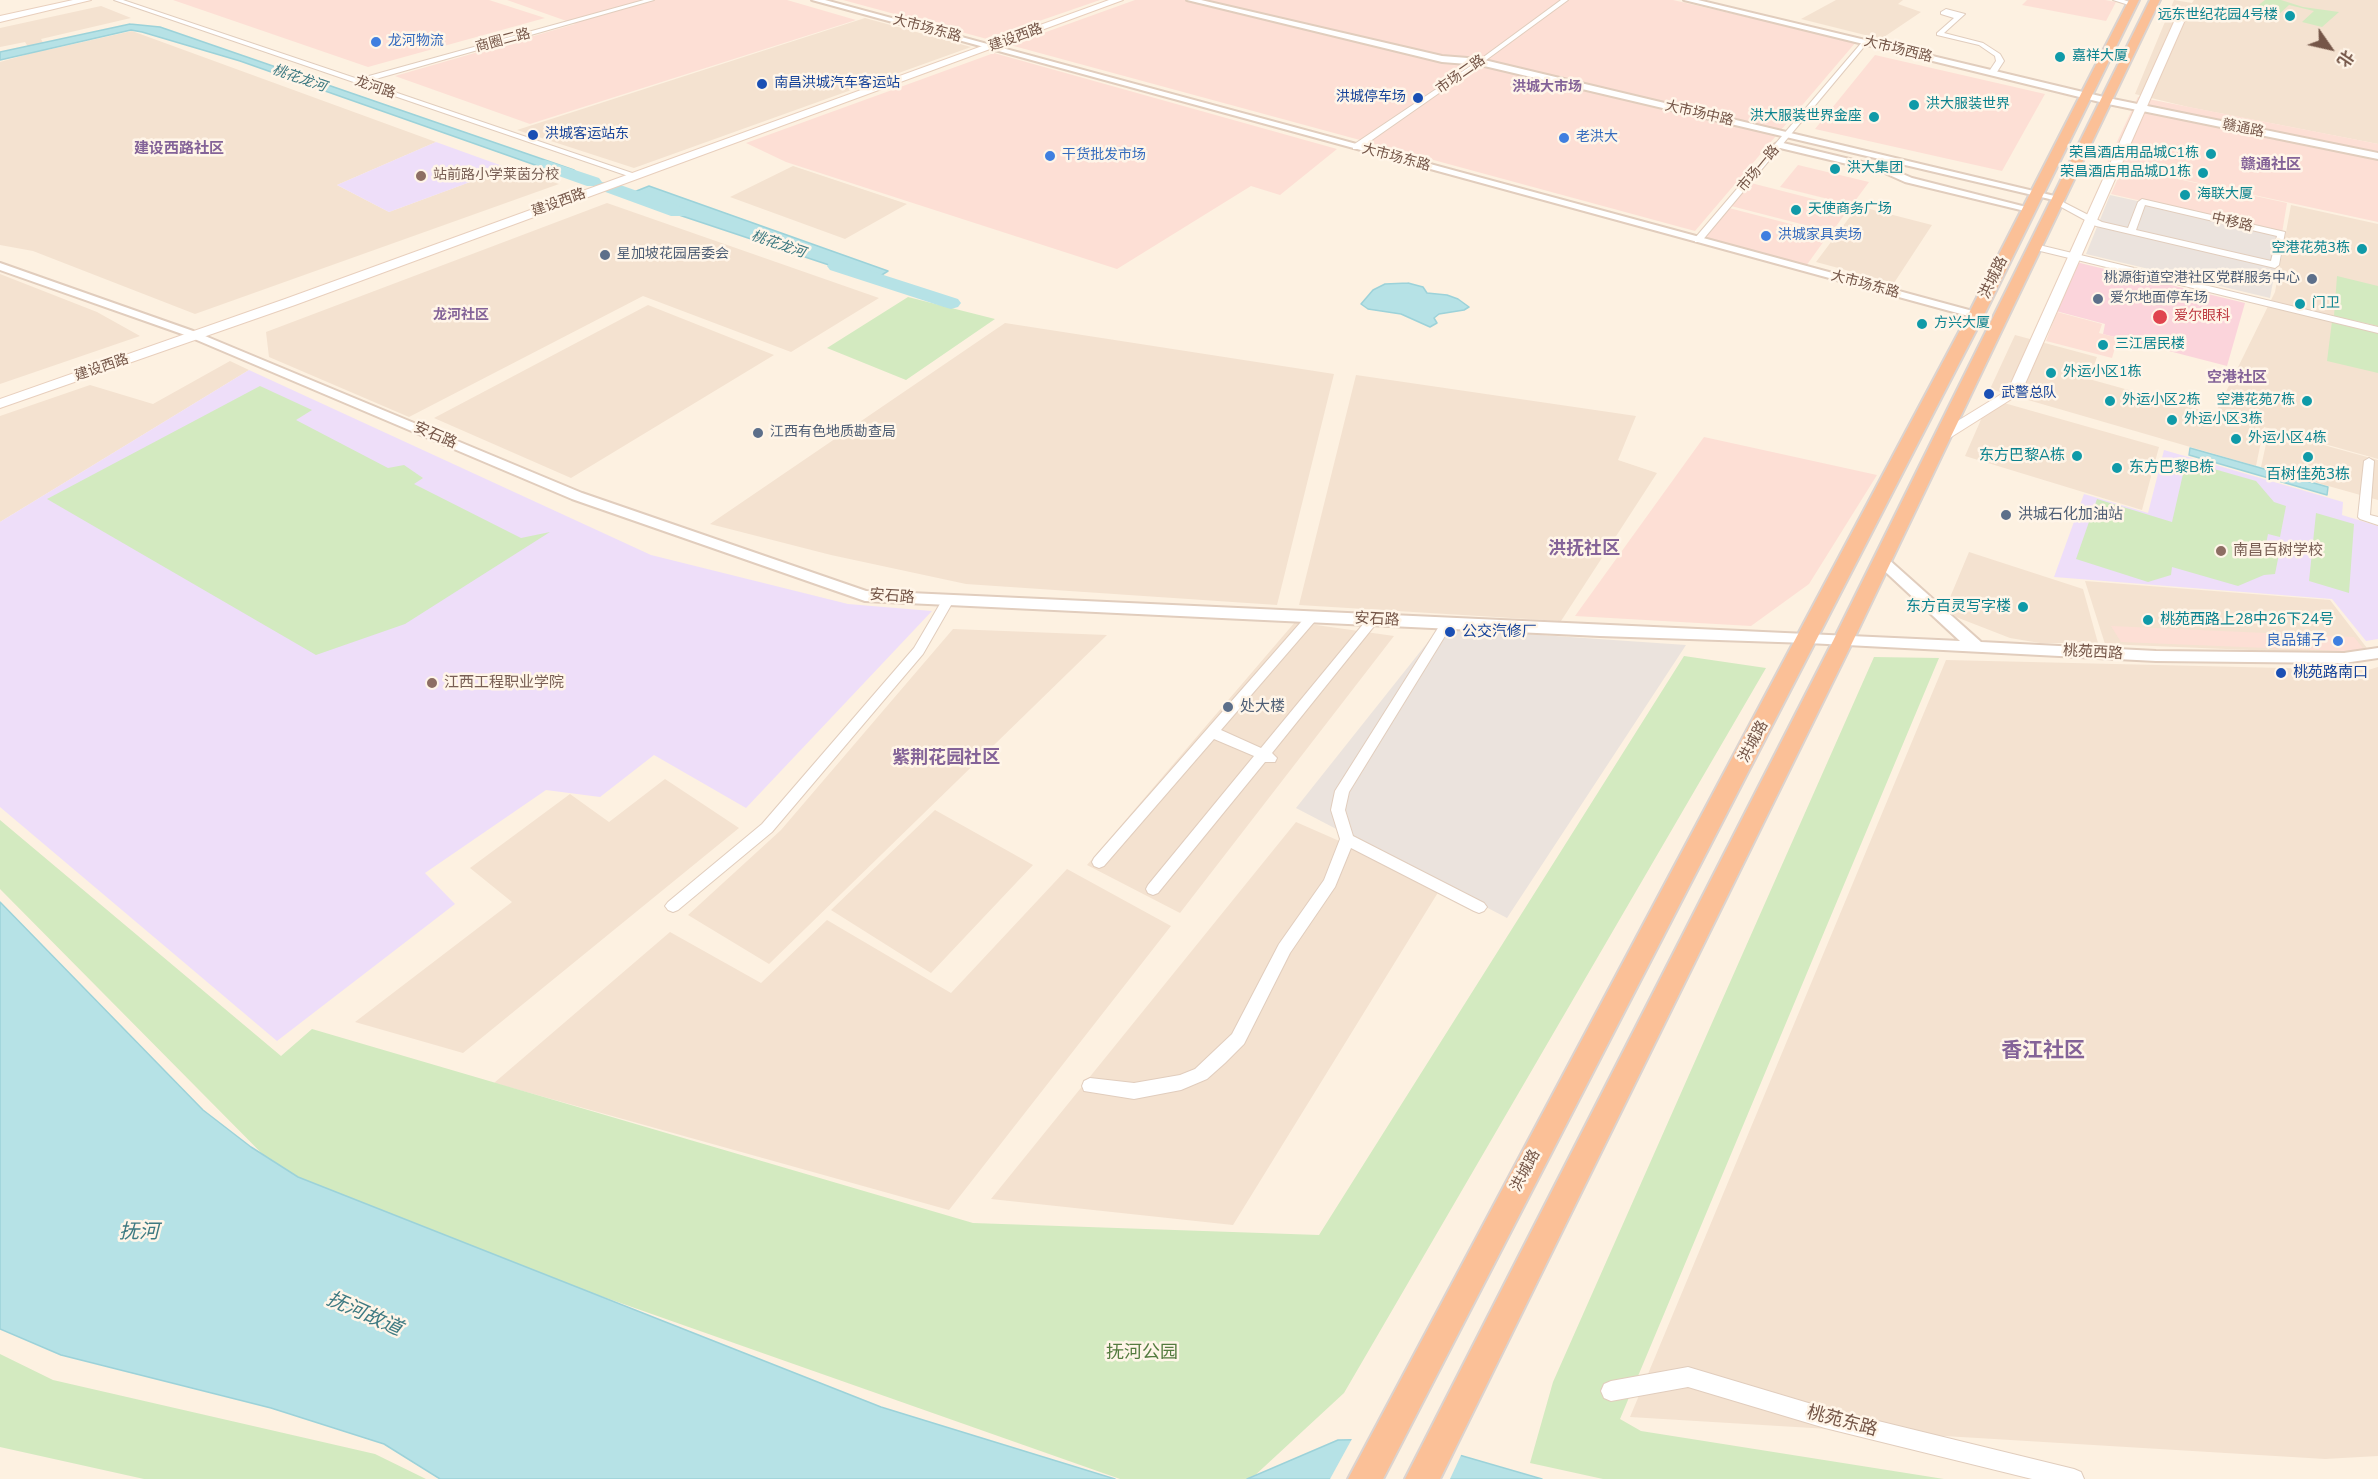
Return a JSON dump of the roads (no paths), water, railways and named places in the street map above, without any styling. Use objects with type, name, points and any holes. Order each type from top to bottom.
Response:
[{"type":"highway","name":"洪城路","points":[[1422,1479],[1843,641],[2057,200],[2108,101],[2155,0]]},
{"type":"highway","name":"洪城路","points":[[1365,1479],[1976,315],[2085,95],[2128,1]]},
{"type":"main road","points":[[0,17],[68,0]]},
{"type":"main road","points":[[0,17],[86,0]]},
{"type":"main road","name":"建设西路","points":[[990,46],[1110,0]]},
{"type":"main road","name":"建设西路","points":[[0,404],[1118,0]]},
{"type":"main road","points":[[1943,436],[2014,393],[2183,13]]},
{"type":"main road","name":"建设西路","points":[[0,399],[192,334]]},
{"type":"street","name":"龙河路","points":[[117,0],[632,174]]},
{"type":"street","name":"商圈二路","points":[[356,82],[651,0]]},
{"type":"street","name":"大市场东路","points":[[816,0],[1976,315]]},
{"type":"street","name":"大市场中路","points":[[1191,0],[1442,59],[1480,62]]},
{"type":"street","points":[[1234,0],[1257,5]]},
{"type":"street","name":"市场二路","points":[[1356,147],[1480,62],[1565,0]]},
{"type":"street","name":"大市场西路","points":[[1688,0],[2108,101]]},
{"type":"street","points":[[1958,17],[1939,34],[1981,44],[1994,51],[2000,57],[2000,61],[1992,73]]},
{"type":"street","name":"市场一路","points":[[1698,240],[1865,42]]},
{"type":"street","name":"大市场中路","points":[[1444,48],[1480,62],[1788,134],[2033,201],[2057,200]]},
{"type":"street","name":"赣通路","points":[[2108,101],[2378,156]]},
{"type":"street","points":[[1779,145],[1888,171],[1909,180],[2033,201]]},
{"type":"street","name":"中移路","points":[[2057,200],[2091,220],[2132,231],[2276,265],[2282,234],[2142,202],[2132,231]]},
{"type":"street","points":[[2035,247],[2378,330]]},
{"type":"street","name":"安石路","points":[[0,266],[192,334],[577,496],[866,596],[1447,624],[1808,638]]},
{"type":"street","points":[[2369,461],[2364,517],[2378,521]]},
{"type":"street","points":[[1882,561],[1977,647]]},
{"type":"street","points":[[673,906],[767,828],[919,651],[948,600]]},
{"type":"street","points":[[1099,862],[1312,617]]},
{"type":"street","points":[[1153,889],[1266,756],[1373,620]]},
{"type":"street","points":[[1090,1086],[1134,1091],[1181,1082],[1201,1074],[1238,1038],[1284,949],[1330,883],[1347,839],[1338,810],[1342,791],[1447,624]]},
{"type":"street","name":"桃苑西路","points":[[1808,638],[2156,656],[2344,658],[2378,653]]},
{"type":"street","points":[[1212,732],[1266,756]]},
{"type":"street","points":[[1347,839],[1479,907]]},
{"type":"street","name":"桃苑东路","points":[[1611,1391],[1688,1377],[1826,1419],[2074,1479]]},
{"type":"water","points":[[130,24],[160,27],[574,170],[589,184],[240,61],[142,32],[131,30],[0,60],[0,52]]},
{"type":"water","points":[[649,186],[888,271],[874,280],[643,203],[634,192]]},
{"type":"water","points":[[1408,283],[1423,287],[1427,293],[1447,295],[1458,299],[1469,307],[1439,314],[1434,318],[1437,323],[1430,327],[1401,314],[1368,309],[1361,304],[1373,290],[1385,284]]},
{"type":"water","points":[[2190,448],[2328,487],[2327,495],[2189,455]]},
{"type":"water","name":"抚河","points":[[0,902],[203,1110],[251,1147],[298,1177],[881,1407],[1115,1479],[440,1479],[384,1444],[271,1408],[61,1355],[0,1329]]},
{"type":"water","points":[[1404,1439],[1542,1479],[1247,1479],[1338,1440]]},
{"type":"waterway","name":"桃花龙河","points":[[545,165],[593,182]]},
{"type":"waterway","name":"桃花龙河","points":[[606,186],[678,212]]},
{"type":"waterway","name":"桃花龙河","points":[[837,266],[951,303]]},
{"type":"place","name":"远东世纪花园4号楼","points":[[2290,16]]},
{"type":"place","name":"龙河物流","points":[[376,42]]},
{"type":"place","name":"嘉祥大厦","points":[[2060,57]]},
{"type":"place","name":"南昌洪城汽车客运站","points":[[762,84]]},
{"type":"place","name":"洪城停车场","points":[[1418,98]]},
{"type":"place","name":"洪大服装世界","points":[[1914,105]]},
{"type":"place","name":"洪大服装世界金座","points":[[1874,117]]},
{"type":"place","name":"洪城客运站东","points":[[533,135]]},
{"type":"place","name":"老洪大","points":[[1564,138]]},
{"type":"place","name":"荣昌酒店用品城C1栋","points":[[2211,154]]},
{"type":"place","name":"干货批发市场","points":[[1050,156]]},
{"type":"place","name":"洪大集团","points":[[1835,169]]},
{"type":"place","name":"荣昌酒店用品城D1栋","points":[[2203,173]]},
{"type":"place","name":"站前路小学莱茵分校","points":[[421,176]]},
{"type":"place","name":"海联大厦","points":[[2185,195]]},
{"type":"place","name":"天使商务广场","points":[[1796,210]]},
{"type":"place","name":"洪城家具卖场","points":[[1766,236]]},
{"type":"place","name":"空港花苑3栋","points":[[2362,249]]},
{"type":"place","name":"星加坡花园居委会","points":[[605,255]]},
{"type":"place","name":"桃源街道空港社区党群服务中心","points":[[2312,279]]},
{"type":"place","name":"爱尔地面停车场","points":[[2098,299]]},
{"type":"place","name":"门卫","points":[[2300,304]]},
{"type":"place","name":"爱尔眼科","points":[[2160,317]]},
{"type":"place","name":"方兴大厦","points":[[1922,324]]},
{"type":"place","name":"三江居民楼","points":[[2103,345]]},
{"type":"place","name":"外运小区1栋","points":[[2051,373]]},
{"type":"place","name":"武警总队","points":[[1989,394]]},
{"type":"place","name":"外运小区2栋","points":[[2110,401]]},
{"type":"place","name":"空港花苑7栋","points":[[2307,401]]},
{"type":"place","name":"外运小区3栋","points":[[2172,420]]},
{"type":"place","name":"江西有色地质勘查局","points":[[758,433]]},
{"type":"place","name":"外运小区4栋","points":[[2236,439]]},
{"type":"place","name":"东方巴黎A栋","points":[[2077,456]]},
{"type":"place","name":"百树佳苑3栋","points":[[2308,457]]},
{"type":"place","name":"东方巴黎B栋","points":[[2117,468]]},
{"type":"place","name":"洪城石化加油站","points":[[2006,515]]},
{"type":"place","name":"南昌百树学校","points":[[2221,551]]},
{"type":"place","name":"东方百灵写字楼","points":[[2023,607]]},
{"type":"place","name":"桃苑西路上28中26下24号","points":[[2148,620]]},
{"type":"place","name":"公交汽修厂","points":[[1450,632]]},
{"type":"place","name":"良品铺子","points":[[2338,641]]},
{"type":"place","name":"桃苑路南口","points":[[2281,673]]},
{"type":"place","name":"江西工程职业学院","points":[[432,683]]},
{"type":"place","name":"处大楼","points":[[1228,707]]},
{"type":"district","name":"洪城大市场","points":[[1547,88]]},
{"type":"district","name":"建设西路社区","points":[[179,149]]},
{"type":"district","name":"赣通社区","points":[[2271,165]]},
{"type":"district","name":"龙河社区","points":[[461,316]]},
{"type":"district","name":"空港社区","points":[[2237,378]]},
{"type":"district","name":"洪抚社区","points":[[1584,550]]},
{"type":"district","name":"紫荆花园社区","points":[[946,759]]},
{"type":"district","name":"香江社区","points":[[2043,1052]]},
{"type":"water label","name":"抚河故道","points":[[364,1315]]},
{"type":"park label","name":"抚河公园","points":[[1142,1354]]}]
